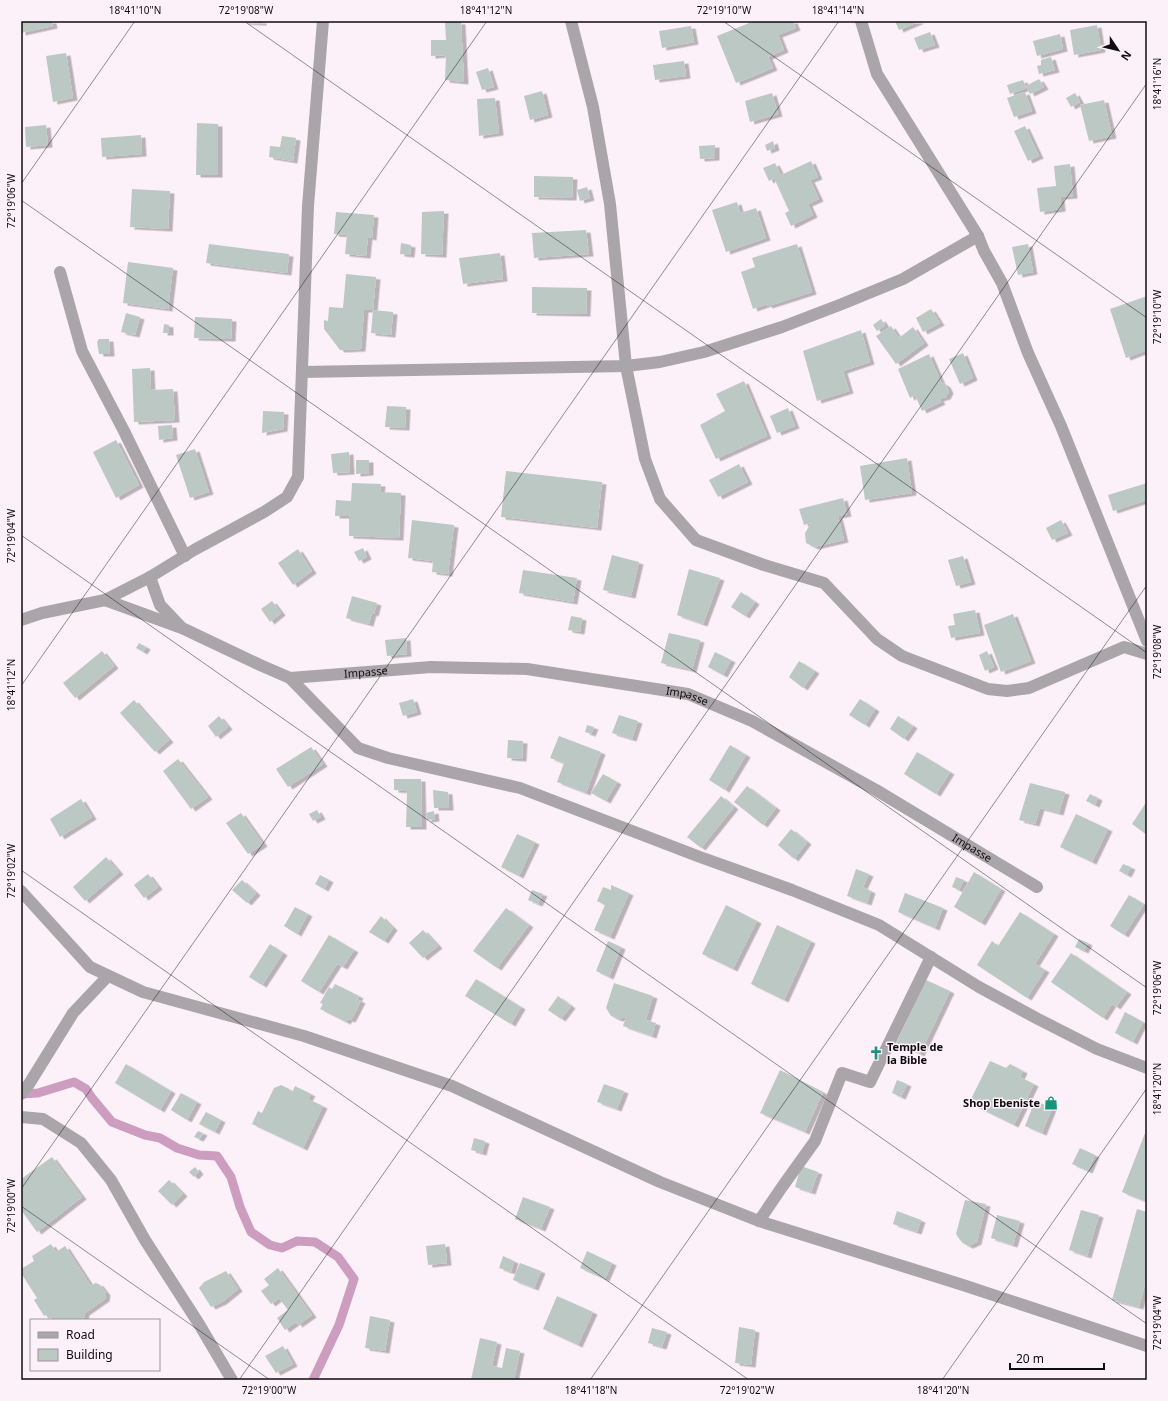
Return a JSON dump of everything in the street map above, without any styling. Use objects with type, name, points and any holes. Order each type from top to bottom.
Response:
[{"type":"street","points":[[21,620],[42,613],[105,600],[150,577],[194,550],[287,498],[298,477],[308,206],[323,21]]},
{"type":"street","points":[[571,21],[593,107],[610,204],[626,366],[645,459],[660,500],[696,540],[764,565],[824,582],[877,639],[902,656],[988,689],[1007,691],[1029,688],[1124,647],[1147,654]]},
{"type":"street","points":[[861,21],[877,74],[978,236],[984,251],[1002,283],[1028,353],[1061,426],[1147,641]]},
{"type":"street","points":[[302,372],[626,366],[660,362],[704,352],[790,324],[842,304],[903,279],[978,236]]},
{"type":"street","points":[[60,272],[82,351],[124,431],[185,556]]},
{"type":"street","points":[[150,577],[160,606],[182,628]]},
{"type":"street","points":[[105,600],[182,628],[290,678],[358,748],[388,758],[520,788],[879,924],[979,987],[1038,1020],[1097,1049],[1147,1068]]},
{"type":"street","name":"Impasse","points":[[290,678],[431,667],[527,669],[688,694],[759,725],[876,790],[1037,887]]},
{"type":"street","points":[[21,891],[90,967],[143,992],[304,1036],[452,1086],[660,1182],[759,1221],[963,1285],[1147,1346]]},
{"type":"street","points":[[759,1221],[815,1141],[842,1073],[870,1082],[931,957]]},
{"type":"street","points":[[21,1094],[29,1084],[73,1013],[108,976]]},
{"type":"street","points":[[21,1117],[43,1119],[81,1143],[111,1180],[145,1240],[199,1324],[232,1380]]},
{"type":"building","points":[[21,21],[52,21],[53,26],[21,33]]},
{"type":"building","points":[[262,21],[262,23],[244,22]]},
{"type":"building","points":[[445,21],[461,22],[464,82],[445,80],[446,55],[431,56],[431,40],[446,40]]},
{"type":"building","points":[[754,21],[793,21],[796,28],[778,35],[784,50],[768,57],[773,68],[736,83],[717,36]]},
{"type":"building","points":[[895,21],[920,21],[899,30]]},
{"type":"building","points":[[1097,25],[1101,50],[1074,55],[1070,30]]},
{"type":"building","points":[[691,26],[694,42],[662,48],[659,31]]},
{"type":"building","points":[[930,32],[935,45],[919,50],[914,38]]},
{"type":"building","points":[[1060,34],[1063,49],[1037,56],[1033,41]]},
{"type":"building","points":[[66,53],[73,98],[53,102],[46,56]]},
{"type":"building","points":[[1051,57],[1055,70],[1039,74],[1037,66],[1041,65],[1041,60]]},
{"type":"building","points":[[684,61],[686,76],[655,80],[653,65]]},
{"type":"building","points":[[488,68],[494,87],[482,90],[476,72]]},
{"type":"building","points":[[1039,79],[1044,87],[1030,94],[1026,86]]},
{"type":"building","points":[[1023,80],[1026,88],[1010,94],[1007,85]]},
{"type":"building","points":[[542,91],[548,115],[530,120],[524,96]]},
{"type":"building","points":[[1025,92],[1032,111],[1014,117],[1007,98]]},
{"type":"building","points":[[772,93],[778,114],[750,122],[745,101]]},
{"type":"building","points":[[1075,93],[1080,102],[1071,107],[1066,98]]},
{"type":"building","points":[[495,98],[499,133],[479,136],[477,99]]},
{"type":"building","points":[[1104,100],[1112,136],[1089,141],[1080,105]]},
{"type":"building","points":[[197,123],[218,124],[218,175],[196,175]]},
{"type":"building","points":[[46,125],[48,145],[26,147],[25,127]]},
{"type":"building","points":[[1025,126],[1039,156],[1028,161],[1014,131]]},
{"type":"building","points":[[141,135],[142,154],[102,157],[101,138]]},
{"type":"building","points":[[282,136],[296,138],[293,161],[269,157],[270,146],[280,147]]},
{"type":"building","points":[[773,141],[775,148],[767,151],[765,145]]},
{"type":"building","points":[[715,145],[715,158],[700,159],[699,146]]},
{"type":"building","points":[[811,161],[818,177],[810,180],[819,199],[808,204],[813,215],[791,226],[785,213],[789,211],[774,178],[769,181],[763,168],[775,163],[781,175]]},
{"type":"building","points":[[1070,164],[1073,196],[1060,197],[1061,209],[1040,212],[1037,188],[1056,186],[1054,166]]},
{"type":"building","points":[[534,176],[573,177],[572,198],[534,197]]},
{"type":"building","points":[[587,187],[590,198],[580,201],[577,190]]},
{"type":"building","points":[[132,189],[170,191],[168,229],[130,227]]},
{"type":"building","points":[[737,202],[740,213],[756,208],[766,238],[726,252],[712,210]]},
{"type":"building","points":[[444,211],[442,255],[421,254],[422,212]]},
{"type":"building","points":[[336,212],[374,215],[372,238],[368,237],[366,256],[345,254],[347,235],[334,234]]},
{"type":"building","points":[[586,230],[589,254],[534,258],[532,233]]},
{"type":"building","points":[[401,243],[411,245],[410,255],[400,254]]},
{"type":"building","points":[[209,244],[289,254],[287,273],[206,263]]},
{"type":"building","points":[[797,244],[812,292],[768,306],[767,304],[753,309],[741,272],[755,267],[752,258]]},
{"type":"building","points":[[1028,244],[1033,272],[1018,275],[1012,247]]},
{"type":"building","points":[[500,253],[503,279],[463,284],[459,258]]},
{"type":"building","points":[[128,262],[173,268],[168,309],[123,303]]},
{"type":"building","points":[[346,274],[376,277],[373,310],[364,310],[361,349],[340,350],[324,329],[324,320],[328,321],[329,307],[343,308]]},
{"type":"building","points":[[532,287],[587,288],[586,314],[532,313]]},
{"type":"building","points":[[1147,296],[1147,350],[1126,358],[1110,309]]},
{"type":"building","points":[[931,309],[940,323],[923,332],[916,318]]},
{"type":"building","points":[[373,310],[393,312],[391,335],[371,333]]},
{"type":"building","points":[[126,313],[140,317],[135,335],[121,332]]},
{"type":"building","points":[[195,317],[232,319],[231,339],[194,338]]},
{"type":"building","points":[[881,319],[885,325],[877,331],[873,325]]},
{"type":"building","points":[[164,324],[169,325],[169,333],[163,333]]},
{"type":"building","points":[[891,326],[899,338],[913,327],[924,343],[896,364],[876,336]]},
{"type":"building","points":[[861,330],[870,362],[843,371],[849,391],[817,401],[803,351]]},
{"type":"building","points":[[99,339],[109,339],[110,354],[99,354],[97,342]]},
{"type":"building","points":[[963,353],[973,378],[960,384],[949,359]]},
{"type":"building","points":[[929,354],[941,382],[946,385],[949,391],[946,397],[939,399],[941,402],[922,411],[915,395],[910,398],[898,369]]},
{"type":"building","points":[[150,368],[151,390],[173,389],[175,420],[134,422],[132,369]]},
{"type":"building","points":[[744,381],[767,436],[716,459],[700,425],[725,411],[716,394]]},
{"type":"building","points":[[387,406],[406,407],[405,428],[385,427]]},
{"type":"building","points":[[788,408],[795,426],[777,433],[770,416]]},
{"type":"building","points":[[263,411],[284,412],[283,429],[262,433]]},
{"type":"building","points":[[172,425],[173,438],[159,440],[158,426]]},
{"type":"building","points":[[116,440],[139,485],[116,498],[93,452]]},
{"type":"building","points":[[195,449],[209,492],[190,498],[176,455]]},
{"type":"building","points":[[349,452],[350,472],[333,473],[331,454]]},
{"type":"building","points":[[907,458],[912,493],[865,500],[860,466]]},
{"type":"building","points":[[356,460],[369,460],[369,473],[356,474]]},
{"type":"building","points":[[739,464],[748,482],[718,497],[709,480]]},
{"type":"building","points":[[506,471],[602,482],[597,528],[501,517]]},
{"type":"building","points":[[352,483],[381,484],[380,492],[401,493],[399,538],[349,536],[349,516],[335,516],[336,500],[351,501]]},
{"type":"building","points":[[1147,483],[1147,500],[1113,511],[1108,495]]},
{"type":"building","points":[[843,498],[847,514],[838,516],[844,540],[814,547],[806,543],[805,533],[811,523],[804,525],[799,509]]},
{"type":"building","points":[[412,520],[454,525],[448,574],[432,572],[433,561],[408,558]]},
{"type":"building","points":[[1061,520],[1068,533],[1052,540],[1046,528]]},
{"type":"building","points":[[363,548],[367,557],[359,561],[354,552]]},
{"type":"building","points":[[298,549],[312,571],[293,585],[278,563]]},
{"type":"building","points":[[612,555],[639,562],[631,596],[603,590]]},
{"type":"building","points":[[963,556],[971,582],[956,586],[948,560]]},
{"type":"building","points":[[689,569],[720,578],[703,624],[677,615]]},
{"type":"building","points":[[523,570],[577,578],[573,602],[519,593]]},
{"type":"building","points":[[741,592],[755,602],[745,616],[731,607]]},
{"type":"building","points":[[352,596],[377,603],[369,624],[346,618]]},
{"type":"building","points":[[272,601],[281,613],[270,622],[261,609]]},
{"type":"building","points":[[975,610],[980,633],[951,638],[948,626],[955,625],[953,614]]},
{"type":"building","points":[[1013,614],[1031,661],[1001,672],[984,625]]},
{"type":"building","points":[[571,616],[582,618],[580,632],[568,630]]},
{"type":"building","points":[[669,633],[700,640],[692,670],[661,663]]},
{"type":"building","points":[[406,638],[407,654],[387,656],[385,640]]},
{"type":"building","points":[[139,643],[146,647],[143,652],[136,648]]},
{"type":"building","points":[[102,651],[114,666],[75,698],[63,683]]},
{"type":"building","points":[[987,651],[994,667],[985,671],[979,655]]},
{"type":"building","points":[[715,652],[731,660],[723,675],[708,667]]},
{"type":"building","points":[[799,661],[815,671],[803,688],[789,677]]},
{"type":"building","points":[[413,699],[417,712],[403,716],[399,703]]},
{"type":"building","points":[[860,699],[875,709],[865,725],[849,715]]},
{"type":"building","points":[[134,700],[169,740],[155,752],[120,713]]},
{"type":"building","points":[[619,715],[638,721],[632,739],[612,733]]},
{"type":"building","points":[[219,716],[228,727],[216,737],[208,726]]},
{"type":"building","points":[[898,716],[913,726],[904,739],[890,729]]},
{"type":"building","points":[[587,725],[594,727],[591,734],[585,732]]},
{"type":"building","points":[[559,736],[601,752],[586,793],[557,782],[564,763],[550,758]]},
{"type":"building","points":[[508,740],[523,741],[522,759],[507,758]]},
{"type":"building","points":[[730,745],[746,755],[725,790],[709,780]]},
{"type":"building","points":[[311,747],[323,764],[288,787],[276,769]]},
{"type":"building","points":[[917,752],[950,772],[936,794],[904,774]]},
{"type":"building","points":[[178,759],[208,797],[191,809],[163,771]]},
{"type":"building","points":[[603,774],[617,782],[606,801],[591,793]]},
{"type":"building","points":[[394,779],[421,779],[422,827],[406,827],[407,791],[394,790]]},
{"type":"building","points":[[1030,783],[1065,792],[1059,813],[1040,808],[1035,824],[1019,820]]},
{"type":"building","points":[[747,786],[776,808],[763,825],[734,802]]},
{"type":"building","points":[[433,790],[448,792],[449,808],[434,808]]},
{"type":"building","points":[[1090,794],[1098,798],[1095,805],[1086,801]]},
{"type":"building","points":[[721,796],[734,807],[701,848],[687,837]]},
{"type":"building","points":[[81,799],[92,817],[60,837],[50,819]]},
{"type":"building","points":[[1147,801],[1147,835],[1132,824]]},
{"type":"building","points":[[317,810],[321,817],[313,821],[309,814]]},
{"type":"building","points":[[434,811],[435,819],[427,820],[426,813]]},
{"type":"building","points":[[241,813],[263,844],[248,854],[226,823]]},
{"type":"building","points":[[1076,814],[1108,829],[1092,862],[1060,847]]},
{"type":"building","points":[[791,829],[807,842],[794,859],[778,845]]},
{"type":"building","points":[[517,834],[535,842],[519,876],[501,867]]},
{"type":"building","points":[[106,857],[119,872],[85,901],[73,887]]},
{"type":"building","points":[[1123,864],[1131,867],[1127,875],[1119,871]]},
{"type":"building","points":[[856,869],[869,874],[863,887],[871,891],[867,903],[847,896]]},
{"type":"building","points":[[974,872],[1001,889],[981,923],[954,907]]},
{"type":"building","points":[[148,874],[158,887],[144,898],[134,885]]},
{"type":"building","points":[[320,875],[329,880],[324,889],[315,884]]},
{"type":"building","points":[[956,877],[964,880],[959,890],[952,887]]},
{"type":"building","points":[[242,880],[256,893],[247,903],[232,890]]},
{"type":"building","points":[[611,885],[629,893],[610,937],[594,930],[605,905],[597,901],[603,887],[611,890]]},
{"type":"building","points":[[532,890],[543,894],[538,904],[528,900]]},
{"type":"building","points":[[905,893],[943,908],[935,928],[898,912]]},
{"type":"building","points":[[1129,895],[1144,904],[1124,935],[1110,926]]},
{"type":"building","points":[[726,905],[757,921],[733,969],[702,954]]},
{"type":"building","points":[[295,907],[308,914],[297,934],[284,926]]},
{"type":"building","points":[[506,908],[529,925],[497,968],[473,951]]},
{"type":"building","points":[[1020,912],[1054,934],[1035,964],[1045,970],[1027,998],[977,965],[992,941],[998,946]]},
{"type":"building","points":[[381,916],[393,928],[384,941],[369,932]]},
{"type":"building","points":[[777,925],[811,941],[784,1000],[751,984]]},
{"type":"building","points":[[423,930],[438,946],[423,958],[409,943]]},
{"type":"building","points":[[329,935],[354,950],[343,967],[337,964],[319,992],[301,981]]},
{"type":"building","points":[[1079,939],[1088,943],[1084,951],[1075,947]]},
{"type":"building","points":[[608,941],[621,947],[609,977],[596,971]]},
{"type":"building","points":[[270,944],[283,953],[262,985],[249,977]]},
{"type":"building","points":[[1071,953],[1127,992],[1116,1007],[1112,1004],[1103,1018],[1051,982]]},
{"type":"building","points":[[476,979],[521,1007],[511,1024],[465,996]]},
{"type":"building","points":[[926,980],[950,991],[920,1054],[896,1043]]},
{"type":"building","points":[[614,983],[653,996],[646,1020],[656,1023],[652,1036],[623,1026],[626,1017],[618,1019],[611,1016],[606,1008]]},
{"type":"building","points":[[335,984],[359,996],[357,999],[361,1001],[351,1020],[348,1019],[346,1022],[320,1009],[323,1004],[320,1003],[329,987],[332,989]]},
{"type":"building","points":[[558,996],[571,1006],[561,1019],[548,1010]]},
{"type":"building","points":[[1125,1012],[1143,1022],[1133,1042],[1115,1033]]},
{"type":"building","points":[[990,1061],[1006,1068],[1010,1064],[1023,1071],[1020,1077],[1034,1084],[1014,1125],[969,1103]]},
{"type":"building","points":[[126,1064],[171,1091],[160,1110],[115,1083]]},
{"type":"building","points":[[780,1070],[823,1092],[805,1132],[760,1113]]},
{"type":"building","points":[[897,1080],[907,1084],[901,1097],[892,1093]]},
{"type":"building","points":[[604,1084],[624,1091],[617,1109],[597,1102]]},
{"type":"building","points":[[281,1085],[289,1089],[292,1093],[295,1086],[311,1094],[308,1099],[323,1106],[303,1148],[252,1124],[258,1111],[262,1113],[274,1088]]},
{"type":"building","points":[[181,1093],[197,1102],[187,1120],[171,1110]]},
{"type":"building","points":[[1035,1101],[1052,1108],[1042,1133],[1025,1126]]},
{"type":"building","points":[[206,1112],[221,1120],[215,1132],[199,1124]]},
{"type":"building","points":[[1147,1128],[1147,1202],[1122,1192]]},
{"type":"building","points":[[198,1131],[203,1133],[199,1139],[194,1137]]},
{"type":"building","points":[[474,1138],[485,1141],[482,1153],[471,1150]]},
{"type":"building","points":[[1080,1148],[1095,1155],[1088,1171],[1072,1164]]},
{"type":"building","points":[[52,1157],[82,1197],[37,1232],[21,1210],[21,1179]]},
{"type":"building","points":[[801,1166],[818,1172],[811,1192],[795,1187]]},
{"type":"building","points":[[195,1167],[199,1172],[194,1177],[189,1172]]},
{"type":"building","points":[[169,1180],[183,1194],[172,1205],[158,1191]]},
{"type":"building","points":[[523,1197],[550,1207],[541,1229],[515,1219]]},
{"type":"building","points":[[965,1200],[986,1204],[977,1242],[969,1246],[964,1244],[956,1234]]},
{"type":"building","points":[[1137,1209],[1147,1212],[1147,1276],[1139,1307],[1112,1300]]},
{"type":"building","points":[[1081,1210],[1099,1215],[1087,1256],[1069,1250]]},
{"type":"building","points":[[897,1211],[921,1220],[917,1232],[893,1224]]},
{"type":"building","points":[[997,1215],[1020,1221],[1013,1245],[991,1238]]},
{"type":"building","points":[[51,1244],[56,1252],[65,1246],[91,1286],[95,1283],[99,1284],[106,1293],[105,1299],[85,1313],[83,1319],[51,1319],[48,1314],[44,1316],[34,1300],[37,1298],[21,1273],[21,1269],[34,1261],[32,1256]]},
{"type":"building","points":[[445,1244],[447,1263],[428,1265],[426,1246]]},
{"type":"building","points":[[587,1251],[612,1263],[605,1279],[580,1268]]},
{"type":"building","points":[[503,1256],[514,1261],[511,1272],[499,1268]]},
{"type":"building","points":[[520,1263],[541,1271],[534,1288],[513,1280]]},
{"type":"building","points":[[278,1268],[312,1315],[298,1325],[296,1322],[285,1330],[277,1318],[288,1310],[279,1298],[271,1304],[261,1291],[269,1285],[264,1279]]},
{"type":"building","points":[[226,1271],[238,1289],[222,1302],[211,1307],[199,1288],[204,1282]]},
{"type":"building","points":[[557,1296],[593,1312],[578,1345],[543,1329]]},
{"type":"building","points":[[370,1316],[390,1320],[385,1351],[365,1348]]},
{"type":"building","points":[[739,1327],[755,1330],[751,1365],[735,1363]]},
{"type":"building","points":[[652,1328],[667,1332],[662,1347],[648,1343]]},
{"type":"building","points":[[480,1338],[497,1342],[492,1366],[502,1368],[506,1348],[520,1351],[514,1380],[471,1380]]},
{"type":"building","points":[[283,1346],[293,1364],[276,1373],[265,1356]]},
{"type":"waterway","points":[[21,1094],[38,1093],[74,1082],[86,1089],[112,1122],[145,1135],[160,1138],[177,1148],[199,1155],[217,1156],[231,1177],[240,1207],[251,1232],[270,1245],[282,1248],[297,1241],[315,1242],[338,1257],[354,1279],[339,1325],[313,1380]]},
{"type":"place","name":"Temple de la Bible","points":[[876,1053]]},
{"type":"place","name":"Shop Ebeniste","points":[[1051,1103]]}]
